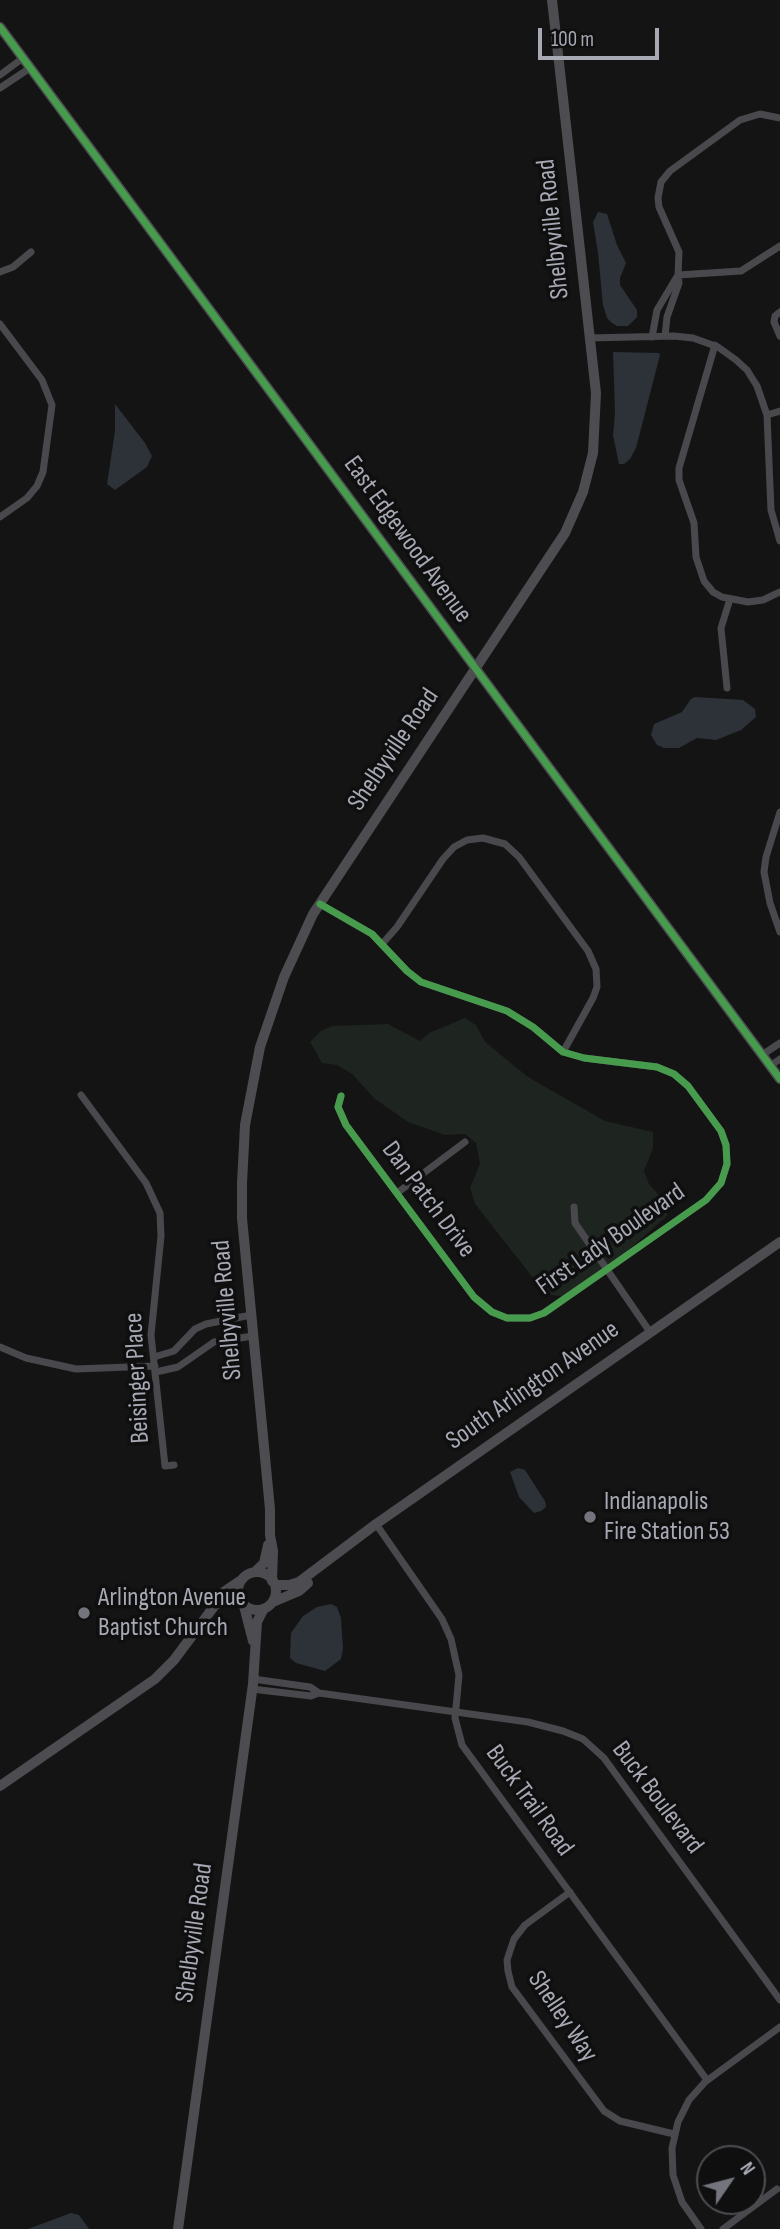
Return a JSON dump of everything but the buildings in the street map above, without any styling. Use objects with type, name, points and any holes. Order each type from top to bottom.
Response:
[{"type":"main road","name":"Shelbyville Road","points":[[270,1535],[270,1509],[242,1218],[245,1129],[260,1047],[278,991],[301,938],[320,904],[565,533],[583,492],[592,460],[596,398],[552,0]]},
{"type":"main road","name":"East Edgewood Avenue","points":[[0,27],[780,1079]]},
{"type":"main road","name":"South Arlington Avenue","points":[[274,1583],[297,1583],[315,1571],[376,1524],[780,1242]]},
{"type":"main road","points":[[255,1572],[264,1563],[270,1535]]},
{"type":"main road","points":[[240,1581],[237,1593],[254,1643],[257,1638],[257,1619],[276,1595],[270,1535]]},
{"type":"main road","name":"South Arlington Avenue","points":[[273,1602],[303,1588],[312,1579],[315,1571]]},
{"type":"main road","points":[[195,1629],[198,1617],[208,1603],[248,1574],[265,1574],[274,1583]]},
{"type":"main road","points":[[0,1786],[155,1679],[174,1660],[195,1629],[218,1603],[227,1600],[242,1604],[253,1611],[263,1610]]},
{"type":"main road","name":"Shelbyville Road","points":[[179,2227],[252,1684],[254,1643]]},
{"type":"street","points":[[0,75],[27,63]]},
{"type":"street","points":[[0,88],[27,63]]},
{"type":"street","points":[[665,336],[667,317],[679,283],[679,252],[659,204],[659,191],[664,177],[674,167],[746,117],[767,114],[780,118]]},
{"type":"street","points":[[678,275],[741,271],[780,246]]},
{"type":"street","points":[[0,272],[13,267],[31,252]]},
{"type":"street","points":[[652,337],[657,310],[678,275]]},
{"type":"street","points":[[780,312],[774,320],[775,329],[780,336]]},
{"type":"street","points":[[0,324],[42,380],[52,405],[43,472],[37,486],[27,498],[0,517]]},
{"type":"street","points":[[589,338],[685,337],[715,345],[747,370],[757,386],[767,415],[771,510],[780,541]]},
{"type":"street","points":[[715,345],[679,468],[679,480],[694,523],[696,557],[704,581],[713,592],[730,599],[754,601],[780,592]]},
{"type":"street","points":[[767,415],[780,411]]},
{"type":"street","points":[[727,688],[721,628],[730,599]]},
{"type":"street","points":[[780,812],[766,857],[764,879],[780,932]]},
{"type":"street","points":[[320,904],[372,934],[416,979],[429,986],[486,1002],[507,1011],[523,1020],[563,1052],[597,987],[596,968],[589,951],[519,857],[505,844],[483,838],[467,840],[454,847],[383,943]]},
{"type":"street","points":[[762,1055],[780,1043]]},
{"type":"street","name":"First Lady Boulevard","points":[[503,1317],[522,1319],[540,1315],[706,1200],[721,1182],[726,1168],[726,1145],[721,1131],[688,1086],[674,1074],[657,1067],[584,1059],[563,1052]]},
{"type":"street","points":[[770,1066],[780,1059]]},
{"type":"street","name":"Beisinger Place","points":[[80,1095],[146,1183],[160,1213],[161,1236],[151,1335],[165,1466],[174,1465]]},
{"type":"street","name":"Dan Patch Drive","points":[[341,1096],[338,1107],[342,1118],[474,1297],[485,1308],[503,1317]]},
{"type":"street","points":[[397,1193],[465,1142]]},
{"type":"street","points":[[574,1207],[575,1223],[650,1332]]},
{"type":"street","points":[[155,1365],[174,1351],[195,1329],[206,1324],[251,1315]]},
{"type":"street","points":[[0,1347],[26,1358],[76,1369],[155,1365],[178,1367],[214,1342],[253,1336]]},
{"type":"street","name":"Buck Trail Road","points":[[376,1524],[447,1628],[458,1668],[455,1710],[456,1726],[462,1745],[707,2080]]},
{"type":"street","name":"Buck Boulevard","points":[[252,1684],[311,1696],[319,1693],[528,1722],[583,1739],[604,1758],[780,2000]]},
{"type":"street","name":"Shelley Way","points":[[570,1892],[525,1925],[513,1939],[507,1960],[512,1987],[604,2111],[620,2121],[674,2134]]},
{"type":"street","points":[[701,2229],[687,2210],[676,2184],[672,2154],[674,2134],[684,2108],[707,2080],[780,2027]]},
{"type":"street","points":[[723,2229],[777,2189]]},
{"type":"shaded area","points":[[598,212],[607,214],[626,263],[620,285],[637,310],[637,317],[628,326],[612,323],[607,318],[603,305],[593,222]]},
{"type":"shaded area","points":[[613,352],[660,355],[636,448],[624,464],[619,464],[613,435]]},
{"type":"shaded area","points":[[115,404],[152,456],[147,467],[115,490],[107,484],[115,431]]},
{"type":"shaded area","points":[[695,697],[743,700],[755,709],[756,717],[741,730],[716,740],[697,738],[679,748],[657,745],[651,735],[654,724],[682,712]]},
{"type":"shaded area","points":[[465,1018],[476,1025],[485,1042],[528,1077],[605,1121],[653,1132],[653,1148],[644,1171],[649,1184],[669,1207],[667,1216],[606,1270],[567,1297],[552,1295],[541,1288],[475,1204],[470,1188],[480,1164],[476,1143],[465,1134],[445,1135],[408,1122],[375,1099],[352,1074],[337,1065],[322,1063],[310,1042],[321,1031],[332,1026],[388,1024],[420,1041],[429,1033]]},
{"type":"shaded area","points":[[518,1468],[525,1470],[545,1501],[546,1507],[541,1511],[534,1513],[519,1497],[510,1472]]},
{"type":"shaded area","points":[[331,1604],[337,1607],[341,1618],[341,1659],[325,1671],[296,1663],[290,1658],[291,1633],[303,1616],[317,1607]]},
{"type":"shaded area","points":[[71,2213],[79,2215],[89,2229],[28,2229]]},
{"type":"cycle path","points":[[0,27],[780,1079]]},
{"type":"cycle path","points":[[320,904],[372,934],[421,982],[507,1011],[533,1027],[563,1052],[584,1058],[657,1067],[674,1074],[688,1086],[721,1131],[726,1145],[727,1164],[721,1183],[706,1200],[544,1313],[530,1318],[507,1318],[492,1312],[474,1297],[346,1125],[338,1107],[341,1096]]},
{"type":"place","name":"Indianapolis Fire Station 53","points":[[590,1517]]},
{"type":"place","name":"Arlington Avenue Baptist Church","points":[[84,1613]]}]
